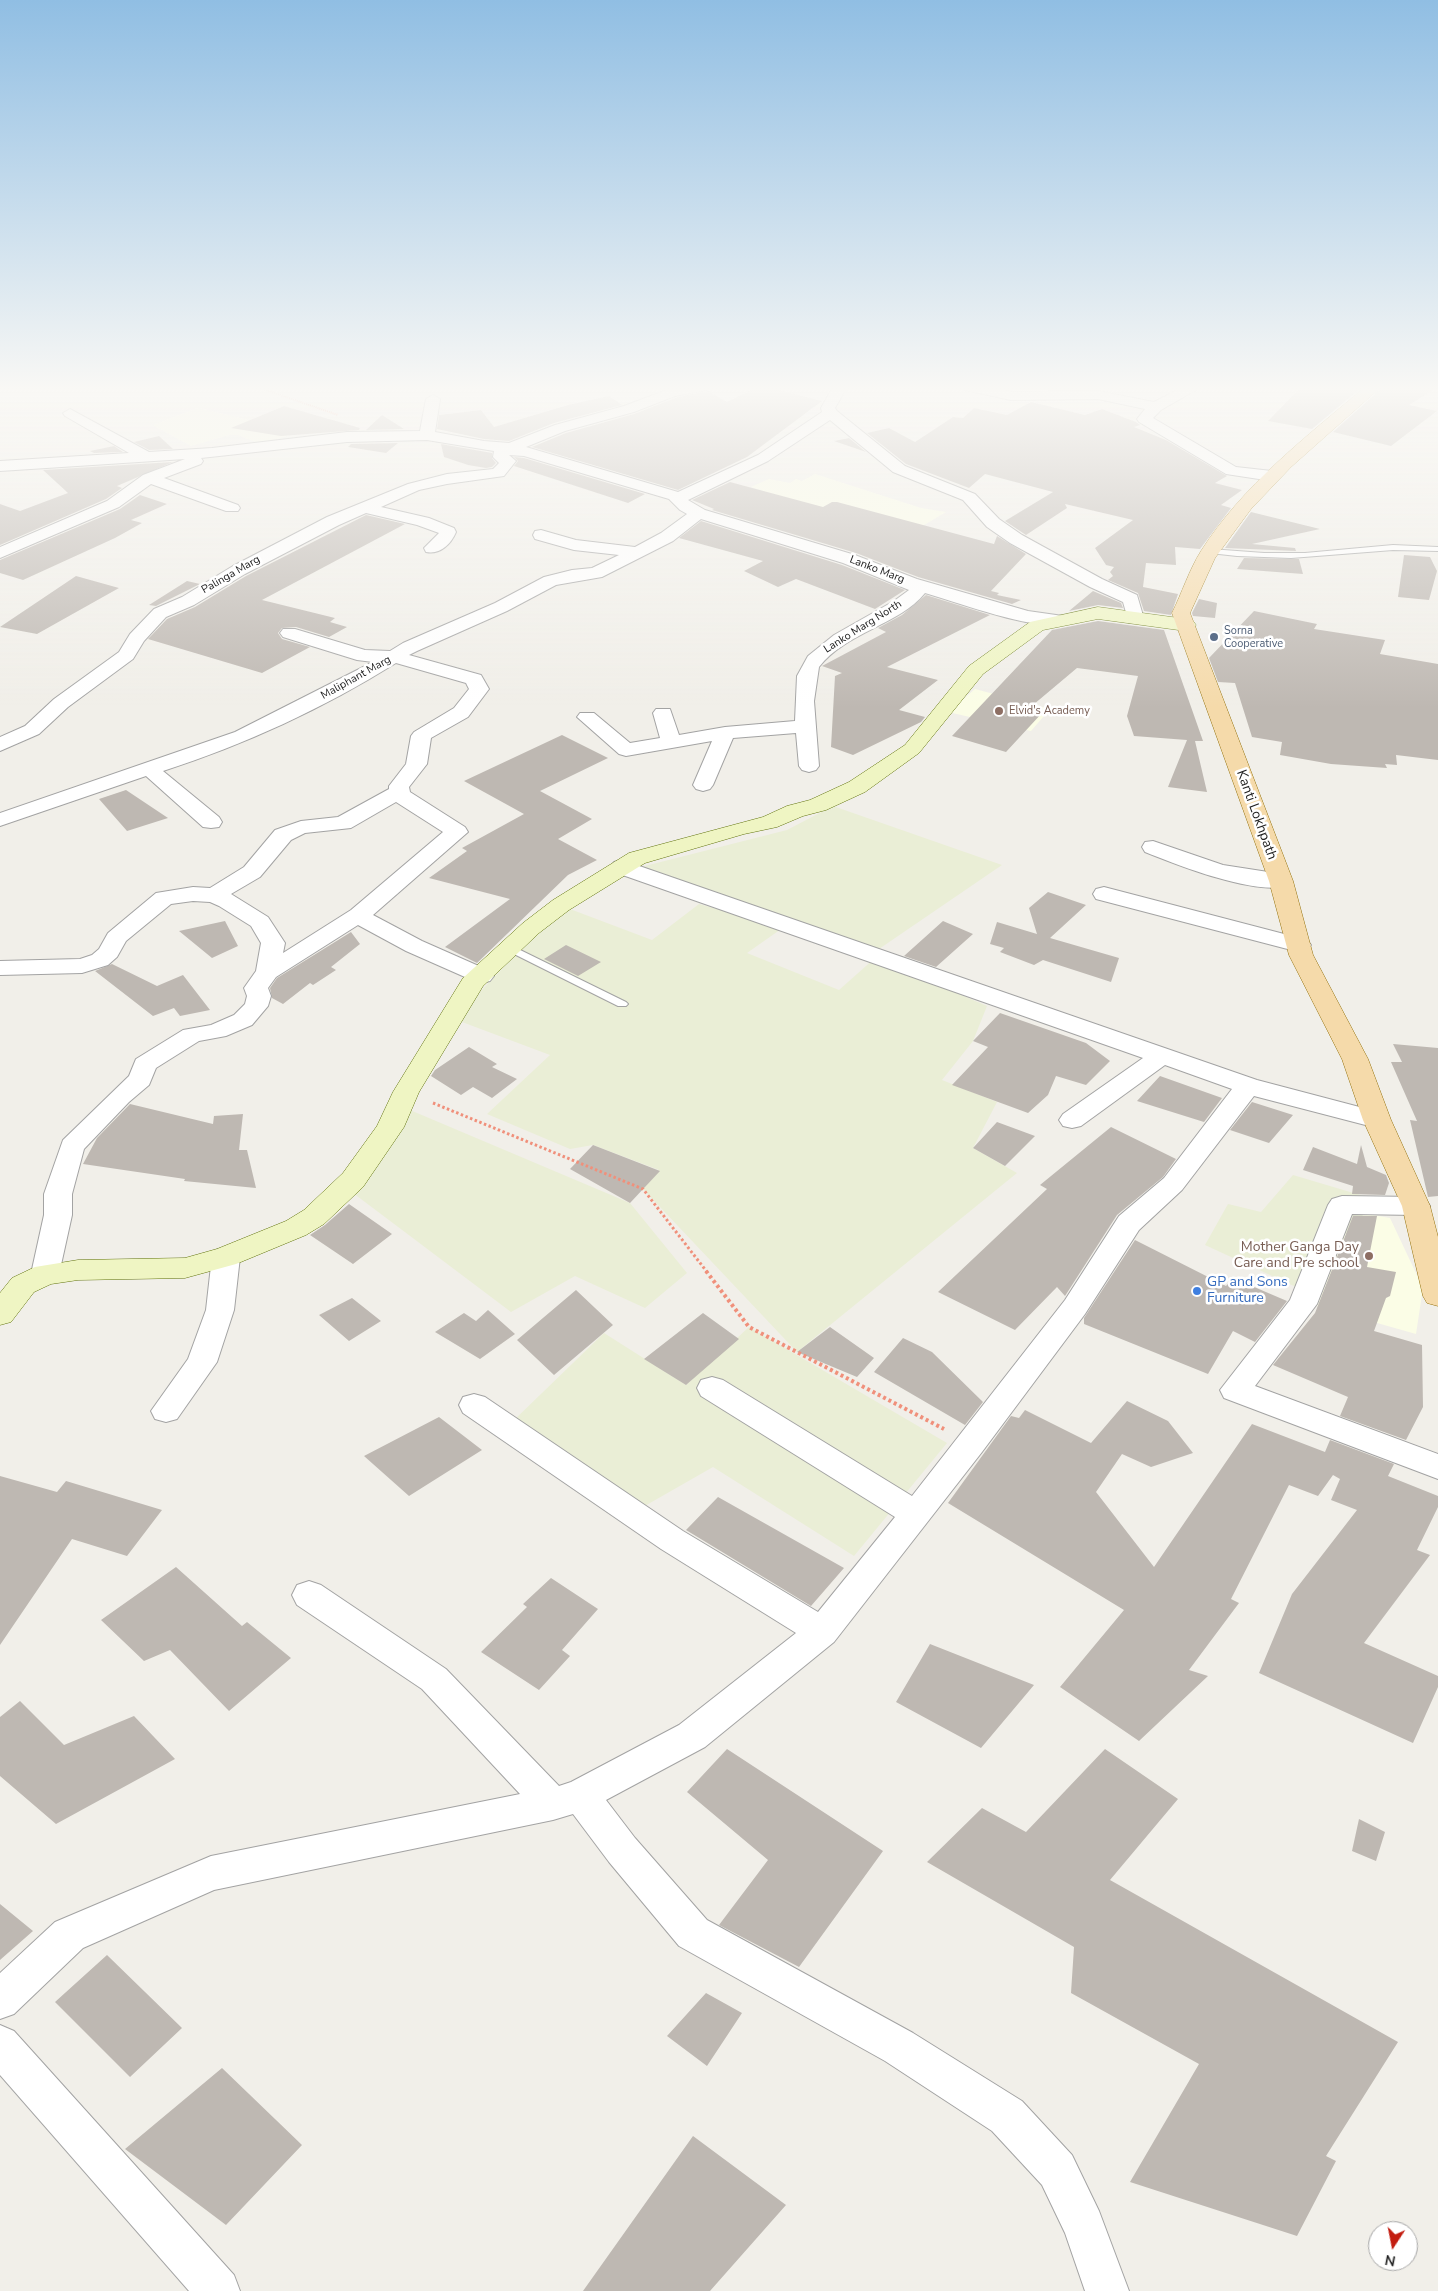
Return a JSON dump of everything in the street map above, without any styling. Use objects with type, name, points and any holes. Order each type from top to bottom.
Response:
[{"type":"main road","name":"Kanti Lokhpath","points":[[1257,494],[1210,551],[1181,614],[1281,881],[1301,955],[1355,1059],[1376,1120],[1416,1206],[1438,1296]]},
{"type":"main road","points":[[0,1314],[23,1285],[45,1274],[78,1270],[185,1268],[226,1257],[296,1228],[314,1216],[353,1180],[390,1127],[406,1092],[454,1012],[468,993],[472,983],[561,905],[637,858],[740,828],[770,822],[795,811],[818,805],[857,787],[912,749],[976,670],[1030,631],[1057,620],[1098,612],[1135,619],[1186,625]]},
{"type":"street","points":[[0,553],[126,497],[129,494]]},
{"type":"street","points":[[193,494],[232,508]]},
{"type":"street","name":"Palinga Marg","points":[[0,746],[32,730],[61,703],[126,655],[136,638],[160,613],[188,601],[298,537],[398,494]]},
{"type":"street","name":"Lanko Marg","points":[[664,494],[678,498],[686,506],[699,513],[849,559],[911,584],[1027,616],[1057,620]]},
{"type":"street","points":[[678,498],[687,494]]},
{"type":"street","points":[[961,494],[969,497],[993,523],[1016,539],[1096,583],[1131,599],[1135,619]]},
{"type":"street","points":[[365,508],[446,528],[448,532],[445,539],[432,548]]},
{"type":"street","name":"Maliphant Marg","points":[[0,820],[55,798],[242,736],[314,701],[410,647],[502,607],[550,582],[572,576],[596,573],[666,537],[699,513]]},
{"type":"street","points":[[541,535],[574,545],[635,552]]},
{"type":"street","name":"Lanko Marg North","points":[[809,766],[805,726],[805,679],[813,662],[825,649],[890,612],[915,594],[918,589],[911,584]]},
{"type":"street","points":[[289,633],[364,656],[394,657],[474,679],[479,689],[472,702],[459,716],[437,725],[420,736],[420,748],[414,772],[399,786],[399,792]]},
{"type":"street","points":[[663,713],[671,741]]},
{"type":"street","points":[[587,717],[626,750],[725,733],[805,726]]},
{"type":"street","points":[[703,785],[725,733]]},
{"type":"street","points":[[148,768],[211,822]]},
{"type":"street","points":[[0,968],[82,966],[100,960],[109,952],[116,938],[164,898],[214,895],[252,872],[283,835],[301,827],[343,823],[399,792]]},
{"type":"street","points":[[45,1274],[58,1216],[58,1194],[72,1146],[120,1096],[140,1079],[145,1064],[192,1035],[217,1032],[243,1020],[256,1006],[259,996],[256,988],[268,972],[360,915],[387,893],[424,856],[457,832],[399,792]]},
{"type":"street","points":[[1153,847],[1197,866],[1248,879],[1281,881]]},
{"type":"street","points":[[622,867],[927,972],[1248,1086],[1376,1120]]},
{"type":"street","points":[[1104,894],[1298,945]]},
{"type":"street","points":[[214,895],[260,922],[273,943],[268,972]]},
{"type":"street","points":[[360,915],[362,918],[414,946],[482,976]]},
{"type":"street","points":[[1072,1120],[1162,1056]]},
{"type":"street","points":[[0,2000],[69,1935],[210,1873],[567,1800],[692,1736],[822,1632],[971,1444],[1075,1307],[1129,1223],[1173,1184],[1248,1086]]},
{"type":"street","points":[[1416,1206],[1342,1205],[1303,1304],[1236,1390],[1438,1467]]},
{"type":"street","points":[[166,1411],[202,1362],[220,1310],[226,1257]]},
{"type":"street","points":[[712,1388],[916,1514]]},
{"type":"street","points":[[474,1405],[672,1540],[822,1632]]},
{"type":"street","points":[[309,1595],[434,1678],[622,1850],[693,1933],[899,2047],[1007,2116],[1057,2170],[1084,2226],[1107,2291]]},
{"type":"street","points":[[0,2045],[218,2291]]},
{"type":"lane","points":[[1210,551],[1248,556],[1319,555],[1418,546],[1438,549]]},
{"type":"lane","points":[[510,948],[622,1004]]},
{"type":"path","points":[[406,1092],[643,1189],[749,1327],[971,1444]]},
{"type":"shaded area","points":[[772,494],[877,494],[921,508],[946,512],[904,537]]},
{"type":"shaded area","name":"Elvid's Academy","points":[[975,689],[1050,709],[1031,731],[948,712]]},
{"type":"shaded area","points":[[833,806],[1002,865],[879,949],[637,868],[787,830]]},
{"type":"shaded area","points":[[699,904],[784,927],[747,953],[839,990],[875,958],[987,1006],[973,1041],[942,1080],[997,1102],[973,1148],[1017,1173],[797,1352],[643,1189],[659,1170],[593,1145],[570,1149],[487,1114],[550,1055],[454,1019],[562,906],[652,940]]},
{"type":"shaded area","points":[[410,1110],[630,1203],[687,1273],[645,1308],[575,1276],[511,1312],[353,1193]]},
{"type":"shaded area","points":[[1293,1175],[1377,1200],[1296,1287],[1205,1245],[1228,1204],[1261,1212]]},
{"type":"shaded area","name":"Mother Ganga Day Care and Pre school","points":[[1344,1210],[1390,1218],[1423,1288],[1416,1334],[1317,1306],[1338,1224]]},
{"type":"shaded area","points":[[749,1327],[947,1443],[854,1556],[713,1467],[643,1507],[511,1423],[604,1333],[686,1385]]},
{"type":"building","points":[[66,494],[113,494],[106,499],[0,545],[0,504],[20,511]]},
{"type":"building","points":[[600,494],[645,494],[628,503]]},
{"type":"building","points":[[705,494],[774,494],[823,507],[832,502],[837,502],[994,544],[997,536],[1026,554],[991,591],[999,593],[997,595],[1021,600],[1012,604],[918,577],[856,553],[712,510],[714,509],[692,500]]},
{"type":"building","points":[[1050,494],[1237,494],[1221,505],[1231,508],[1200,549],[1175,547],[1176,565],[1146,563],[1143,587],[1178,594],[1171,615],[1144,611],[1138,593],[1108,580],[1113,576],[1110,572],[1114,567],[1106,565],[1095,548],[1133,520],[1065,504],[1067,508],[1026,535],[1005,521]]},
{"type":"building","points":[[140,495],[167,504],[131,520],[142,523],[115,538],[23,580],[0,573],[0,560],[120,509]]},
{"type":"building","points":[[1251,512],[1320,529],[1252,544],[1295,548],[1296,551],[1225,548]]},
{"type":"building","points":[[366,515],[405,524],[262,600],[335,618],[330,622],[347,627],[329,637],[296,627],[282,628],[278,633],[282,639],[310,647],[262,673],[148,639],[167,619],[195,607],[246,576]]},
{"type":"building","points":[[701,521],[842,565],[905,590],[875,609],[796,579],[778,587],[744,571],[763,561],[679,538]]},
{"type":"building","points":[[1404,555],[1430,557],[1437,571],[1429,600],[1398,597]]},
{"type":"building","points":[[1244,558],[1299,559],[1303,574],[1237,569]]},
{"type":"building","points":[[76,576],[119,588],[37,634],[0,627]]},
{"type":"building","points":[[187,581],[200,584],[156,606],[149,605]]},
{"type":"building","points":[[1093,591],[1121,603],[1123,608],[1098,605],[1069,611]]},
{"type":"building","points":[[926,595],[990,615],[887,667],[938,680],[899,710],[925,717],[921,722],[853,755],[831,747],[835,676],[842,673],[822,666],[886,632],[878,628],[902,615]]},
{"type":"building","points":[[1199,599],[1217,603],[1215,618],[1193,616],[1192,613]]},
{"type":"building","points":[[1254,611],[1317,624],[1314,629],[1385,640],[1380,654],[1438,664],[1438,760],[1396,755],[1397,765],[1385,764],[1387,768],[1331,764],[1280,755],[1282,742],[1252,737],[1235,683],[1218,682],[1209,658]]},
{"type":"building","points":[[1098,621],[1164,630],[1203,741],[1195,741],[1207,792],[1168,787],[1187,740],[1134,736],[1127,716],[1138,676],[1077,668],[1027,710],[1042,713],[1006,752],[952,736],[1052,630]]},
{"type":"building","points":[[562,735],[608,758],[540,791],[592,819],[558,839],[597,860],[568,875],[477,963],[445,947],[510,899],[429,878],[467,851],[462,848],[524,814],[464,781]]},
{"type":"building","points":[[126,790],[168,818],[127,831],[99,799]]},
{"type":"building","points":[[1048,892],[1086,905],[1050,938],[1119,958],[1111,982],[1043,960],[1034,965],[1000,952],[1004,948],[990,944],[997,922],[1037,934],[1029,908]]},
{"type":"building","points":[[225,921],[238,946],[212,958],[179,931]]},
{"type":"building","points":[[943,921],[973,934],[936,967],[904,956]]},
{"type":"building","points":[[351,932],[360,944],[331,967],[336,970],[313,985],[310,983],[283,1004],[272,998],[270,988],[277,978]]},
{"type":"building","points":[[566,945],[601,962],[578,976],[544,959]]},
{"type":"building","points":[[112,964],[157,986],[183,975],[210,1010],[180,1016],[174,1008],[153,1016],[95,971]]},
{"type":"building","points":[[1000,1013],[1086,1043],[1110,1061],[1086,1085],[1056,1076],[1048,1095],[1028,1113],[952,1085],[988,1047],[973,1041]]},
{"type":"building","points":[[1393,1044],[1438,1048],[1438,1196],[1428,1197],[1410,1120],[1417,1121],[1391,1062],[1402,1062]]},
{"type":"building","points":[[469,1047],[497,1064],[492,1067],[517,1079],[492,1098],[473,1087],[461,1095],[431,1076],[435,1070]]},
{"type":"building","points":[[1160,1076],[1222,1098],[1204,1122],[1137,1101]]},
{"type":"building","points":[[1252,1102],[1293,1115],[1269,1143],[1230,1130]]},
{"type":"building","points":[[130,1104],[213,1124],[214,1116],[243,1114],[239,1150],[247,1150],[256,1188],[184,1181],[185,1179],[83,1164],[97,1138]]},
{"type":"building","points":[[997,1122],[1035,1136],[1005,1166],[973,1148]]},
{"type":"building","points":[[1111,1127],[1176,1159],[1163,1177],[1117,1215],[1065,1296],[1057,1287],[1015,1330],[938,1292],[1047,1189],[1040,1185]]},
{"type":"building","points":[[593,1145],[660,1171],[630,1203],[570,1169]]},
{"type":"building","points":[[1361,1145],[1367,1167],[1386,1175],[1389,1183],[1385,1195],[1352,1194],[1353,1186],[1303,1170],[1313,1147],[1357,1164]]},
{"type":"building","points":[[349,1204],[392,1234],[353,1264],[310,1235],[325,1225]]},
{"type":"building","points":[[1353,1216],[1377,1216],[1367,1267],[1396,1272],[1390,1296],[1386,1298],[1374,1331],[1422,1345],[1423,1407],[1406,1440],[1340,1416],[1348,1397],[1273,1365],[1315,1313]]},
{"type":"building","points":[[1135,1240],[1226,1286],[1233,1278],[1287,1301],[1255,1342],[1233,1331],[1208,1374],[1084,1324],[1084,1318]]},
{"type":"building","points":[[576,1290],[613,1325],[554,1375],[517,1340]]},
{"type":"building","points":[[352,1298],[381,1321],[349,1341],[319,1315]]},
{"type":"building","points":[[488,1310],[515,1334],[480,1359],[435,1332],[464,1313],[476,1321]]},
{"type":"building","points":[[703,1313],[739,1339],[686,1385],[644,1359]]},
{"type":"building","points":[[830,1327],[874,1358],[857,1377],[797,1352]]},
{"type":"building","points":[[903,1338],[932,1352],[983,1402],[965,1425],[874,1372]]},
{"type":"building","points":[[1127,1401],[1168,1421],[1193,1453],[1151,1467],[1122,1454],[1096,1492],[1154,1567],[1252,1424],[1325,1452],[1330,1440],[1394,1464],[1388,1476],[1438,1496],[1438,1507],[1417,1550],[1430,1555],[1364,1643],[1438,1676],[1438,1687],[1413,1743],[1259,1673],[1292,1594],[1357,1510],[1331,1500],[1340,1479],[1333,1475],[1318,1496],[1289,1485],[1231,1599],[1239,1603],[1189,1670],[1208,1676],[1139,1741],[1060,1687],[1124,1610],[948,1503],[1011,1416],[1019,1418],[1025,1410],[1091,1443]]},
{"type":"building","points":[[439,1417],[482,1450],[409,1496],[364,1456]]},
{"type":"building","points":[[0,1476],[57,1492],[66,1481],[162,1510],[127,1556],[72,1539],[0,1645]]},
{"type":"building","points":[[718,1497],[844,1568],[811,1606],[686,1530]]},
{"type":"building","points":[[176,1567],[242,1626],[247,1622],[291,1658],[229,1711],[170,1650],[144,1661],[101,1620]]},
{"type":"building","points":[[551,1578],[598,1609],[562,1650],[570,1656],[539,1690],[481,1652],[527,1607],[523,1604]]},
{"type":"building","points":[[930,1644],[1034,1685],[981,1748],[896,1702]]},
{"type":"building","points":[[20,1701],[64,1745],[134,1716],[175,1759],[56,1824],[0,1776],[0,1717]]},
{"type":"building","points":[[727,1749],[883,1851],[799,1967],[719,1925],[768,1860],[687,1792]]},
{"type":"building","points":[[1105,1749],[1178,1799],[1110,1880],[1398,2042],[1326,2156],[1336,2161],[1297,2236],[1130,2182],[1199,2064],[1071,1993],[1074,1947],[927,1862],[982,1808],[1026,1832]]},
{"type":"building","points":[[1359,1819],[1385,1832],[1376,1861],[1352,1851]]},
{"type":"building","points":[[0,1904],[33,1931],[0,1960]]},
{"type":"building","points":[[107,1955],[182,2028],[130,2077],[55,2002]]},
{"type":"building","points":[[706,1993],[742,2013],[707,2066],[667,2036]]},
{"type":"building","points":[[222,2068],[302,2145],[226,2225],[125,2149]]},
{"type":"building","points":[[693,2136],[786,2205],[710,2291],[583,2291]]},
{"type":"place","name":"Sorna Cooperative","points":[[1214,637]]},
{"type":"place","name":"Elvid's Academy","points":[[999,711]]},
{"type":"place","name":"Mother Ganga Day Care and Pre school","points":[[1369,1256]]},
{"type":"place","name":"GP and Sons Furniture","points":[[1197,1291]]}]
